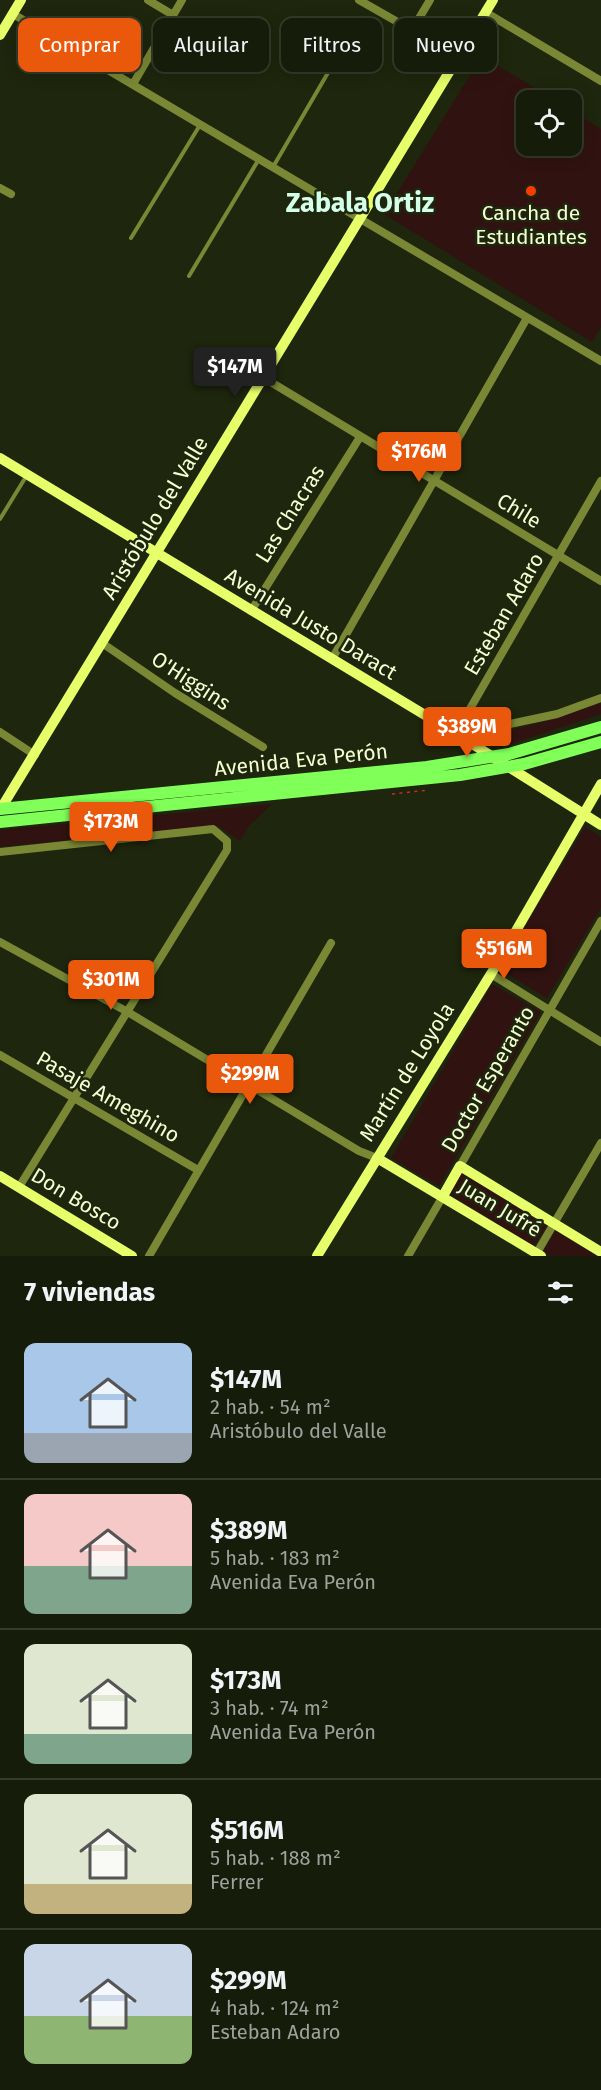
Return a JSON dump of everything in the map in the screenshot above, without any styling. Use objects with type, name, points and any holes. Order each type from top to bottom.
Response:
[{"type":"main road","points":[[0,35],[21,0]]},
{"type":"main road","name":"Aristóbulo del Valle","points":[[482,18],[493,0]]},
{"type":"main road","name":"Aristóbulo del Valle","points":[[0,809],[450,72]]},
{"type":"main road","name":"Avenida Justo Daract","points":[[0,458],[458,735],[601,825]]},
{"type":"main road","name":"Avenida Eva Perón","points":[[0,809],[427,767],[492,757],[601,727]]},
{"type":"main road","name":"Avenida Eva Perón","points":[[0,822],[423,780],[507,766],[601,742]]},
{"type":"main road","name":"Martín de Loyola","points":[[317,1256],[490,974],[601,784]]},
{"type":"main road","name":"Juan Jufré","points":[[377,1158],[538,1255]]},
{"type":"main road","name":"Juan Jufré","points":[[460,1166],[601,1252]]},
{"type":"main road","name":"Doctor Esperanto","points":[[443,1196],[460,1166]]},
{"type":"main road","name":"Don Bosco","points":[[0,1176],[128,1255]]},
{"type":"street","points":[[148,0],[173,15]]},
{"type":"street","points":[[133,84],[182,0]]},
{"type":"street","points":[[359,0],[394,20]]},
{"type":"street","points":[[419,18],[429,0]]},
{"type":"street","points":[[485,12],[601,81]]},
{"type":"street","points":[[13,14],[601,361]]},
{"type":"street","points":[[0,188],[11,194]]},
{"type":"street","points":[[332,659],[527,318]]},
{"type":"street","name":"Chile","points":[[264,378],[601,581]]},
{"type":"street","name":"Las Chacras","points":[[251,611],[360,436]]},
{"type":"street","name":"Esteban Adaro","points":[[458,735],[467,714],[601,481]]},
{"type":"street","name":"O'Higgins","points":[[102,643],[174,693],[263,747]]},
{"type":"street","points":[[458,735],[558,714],[601,698]]},
{"type":"street","points":[[0,732],[35,755]]},
{"type":"street","points":[[0,852],[213,829],[227,841],[227,850],[19,1187]]},
{"type":"street","name":"Doctor Esperanto","points":[[460,1166],[601,921]]},
{"type":"street","points":[[0,942],[126,1011],[359,1151],[377,1158]]},
{"type":"street","points":[[149,1256],[331,943]]},
{"type":"street","points":[[490,974],[601,1042]]},
{"type":"street","name":"Pasaje Ameghino","points":[[0,1055],[198,1170]]},
{"type":"street","points":[[538,1255],[601,1143]]},
{"type":"street","name":"Doctor Esperanto","points":[[408,1256],[443,1196]]},
{"type":"lane","points":[[273,167],[328,72]]},
{"type":"lane","points":[[131,238],[201,124]]},
{"type":"lane","points":[[189,276],[260,159]]},
{"type":"lane","points":[[0,519],[27,474]]},
{"type":"shaded area","points":[[497,65],[538,90],[516,90],[516,156],[582,156],[582,117],[601,129],[601,327],[592,342],[384,214],[472,72],[497,72]]},
{"type":"shaded area","points":[[601,703],[601,714],[501,747],[485,736],[551,720]]},
{"type":"shaded area","points":[[272,804],[249,826],[240,841],[218,826],[0,847],[0,830]]},
{"type":"shaded area","points":[[585,827],[601,837],[601,908],[547,998],[499,969]]},
{"type":"shaded area","points":[[492,984],[541,1012],[439,1186],[391,1158]]},
{"type":"shaded area","points":[[462,1173],[547,1226],[534,1246],[449,1194]]},
{"type":"shaded area","points":[[556,1230],[597,1256],[551,1256],[543,1251]]},
{"type":"place","name":"Cancha de Estudiantes","points":[[531,191]]},
{"type":"district","name":"Zabala Ortiz","points":[[360,203]]}]
